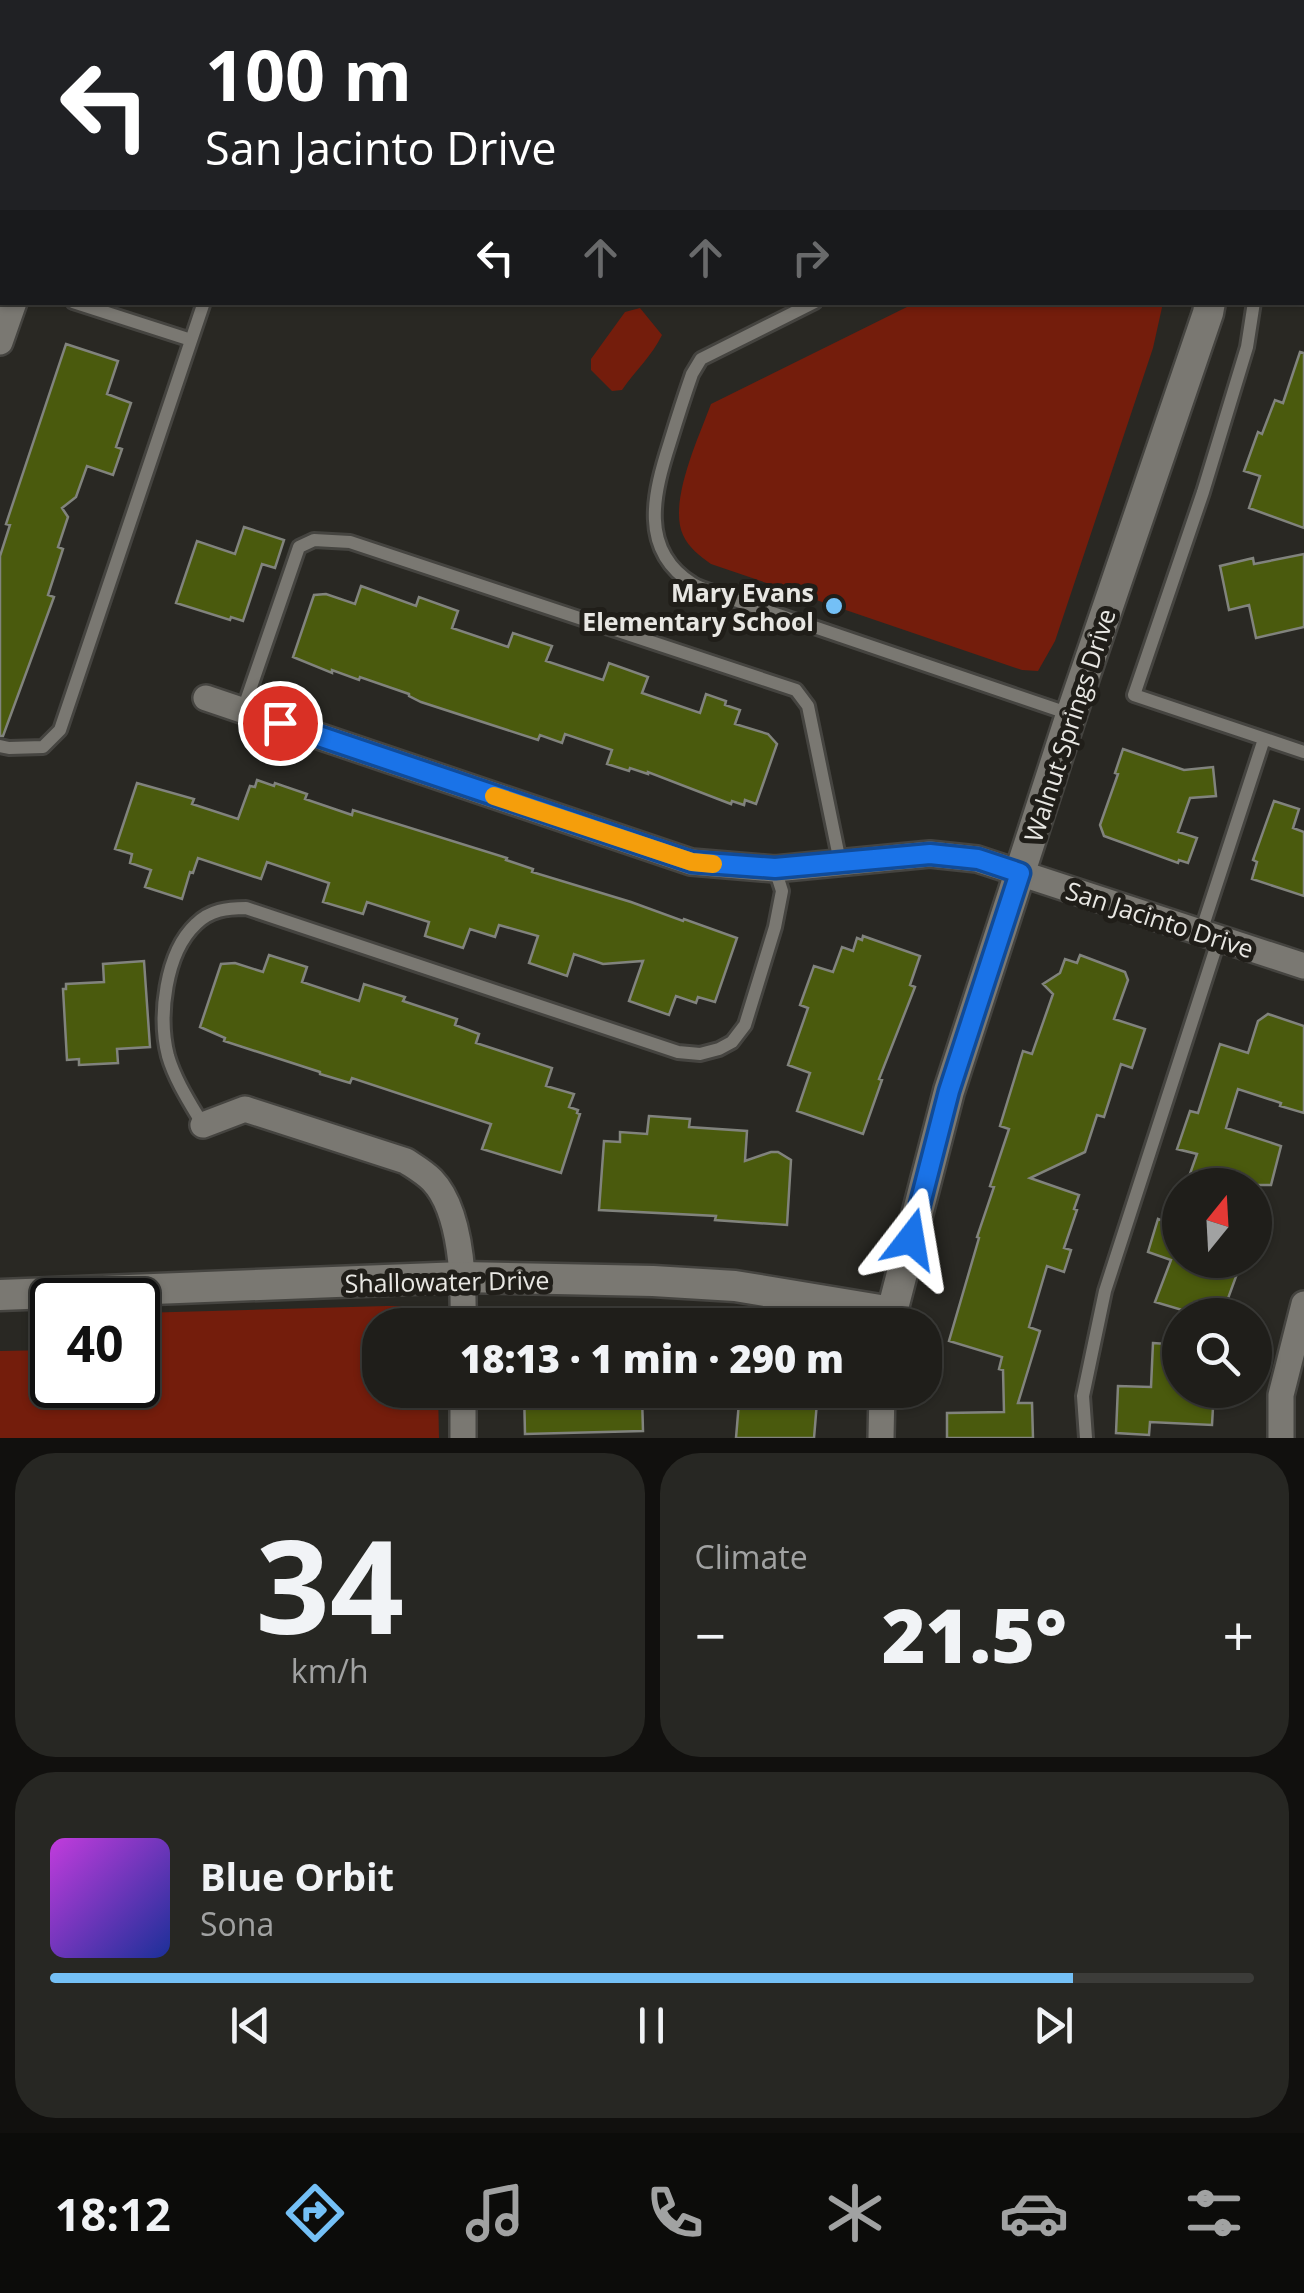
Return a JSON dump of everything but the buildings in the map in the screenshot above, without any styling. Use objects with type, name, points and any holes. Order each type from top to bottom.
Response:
[{"type":"street","points":[[0,342],[13,305]]},
{"type":"street","name":"Walnut Springs Drive","points":[[894,1308],[949,1091],[1209,305]]},
{"type":"street","name":"San Jacinto Drive","points":[[206,698],[692,862],[775,868],[930,854],[978,859],[1304,966]]},
{"type":"street","points":[[203,1125],[245,1109],[406,1161],[434,1182],[450,1207],[464,1278],[464,1308]]},
{"type":"street","name":"Shallowater Drive","points":[[0,1294],[464,1278],[653,1281],[735,1286],[842,1308]]},
{"type":"street","points":[[1282,1438],[1292,1396],[1304,1304]]},
{"type":"street","points":[[463,1438],[464,1408]]},
{"type":"street","points":[[881,1438],[882,1408]]},
{"type":"lane","points":[[82,305],[191,340]]},
{"type":"lane","points":[[0,746],[43,747],[60,730],[203,305]]},
{"type":"lane","points":[[809,305],[701,359],[692,374],[656,485],[653,515],[658,542],[672,565],[694,584],[723,596],[1072,714]]},
{"type":"lane","points":[[1254,305],[1247,347],[1203,492],[1134,696],[1304,752]]},
{"type":"lane","points":[[242,710],[299,547],[314,540],[350,542],[796,690],[808,706],[840,862]]},
{"type":"lane","points":[[1086,1438],[1083,1396],[1104,1290],[1264,739]]},
{"type":"lane","points":[[203,1125],[168,1056],[162,1015],[168,974],[186,936],[211,913],[246,908],[678,1052],[700,1054],[732,1042],[745,1025],[782,892],[775,868]]},
{"type":"shaded area","points":[[911,305],[1163,305],[1153,348],[1055,641],[1038,671],[1022,670],[711,564],[683,535],[679,505],[711,404]]},
{"type":"shaded area","points":[[640,308],[662,335],[622,390],[612,391],[591,370],[591,359],[625,312]]},
{"type":"shaded area","points":[[386,1306],[408,1308],[362,1308],[362,1408],[438,1408],[439,1438],[0,1438],[0,1351],[30,1350],[30,1408],[160,1408],[160,1312]]},
{"type":"slow traffic","points":[[494,796],[692,862],[713,864]]},
{"type":"place","name":"Mary Evans Elementary School","points":[[834,606]]},
{"type":"route","points":[[280,723],[692,862],[775,868],[930,854],[978,859],[1020,873],[949,1091],[911,1239]]}]
